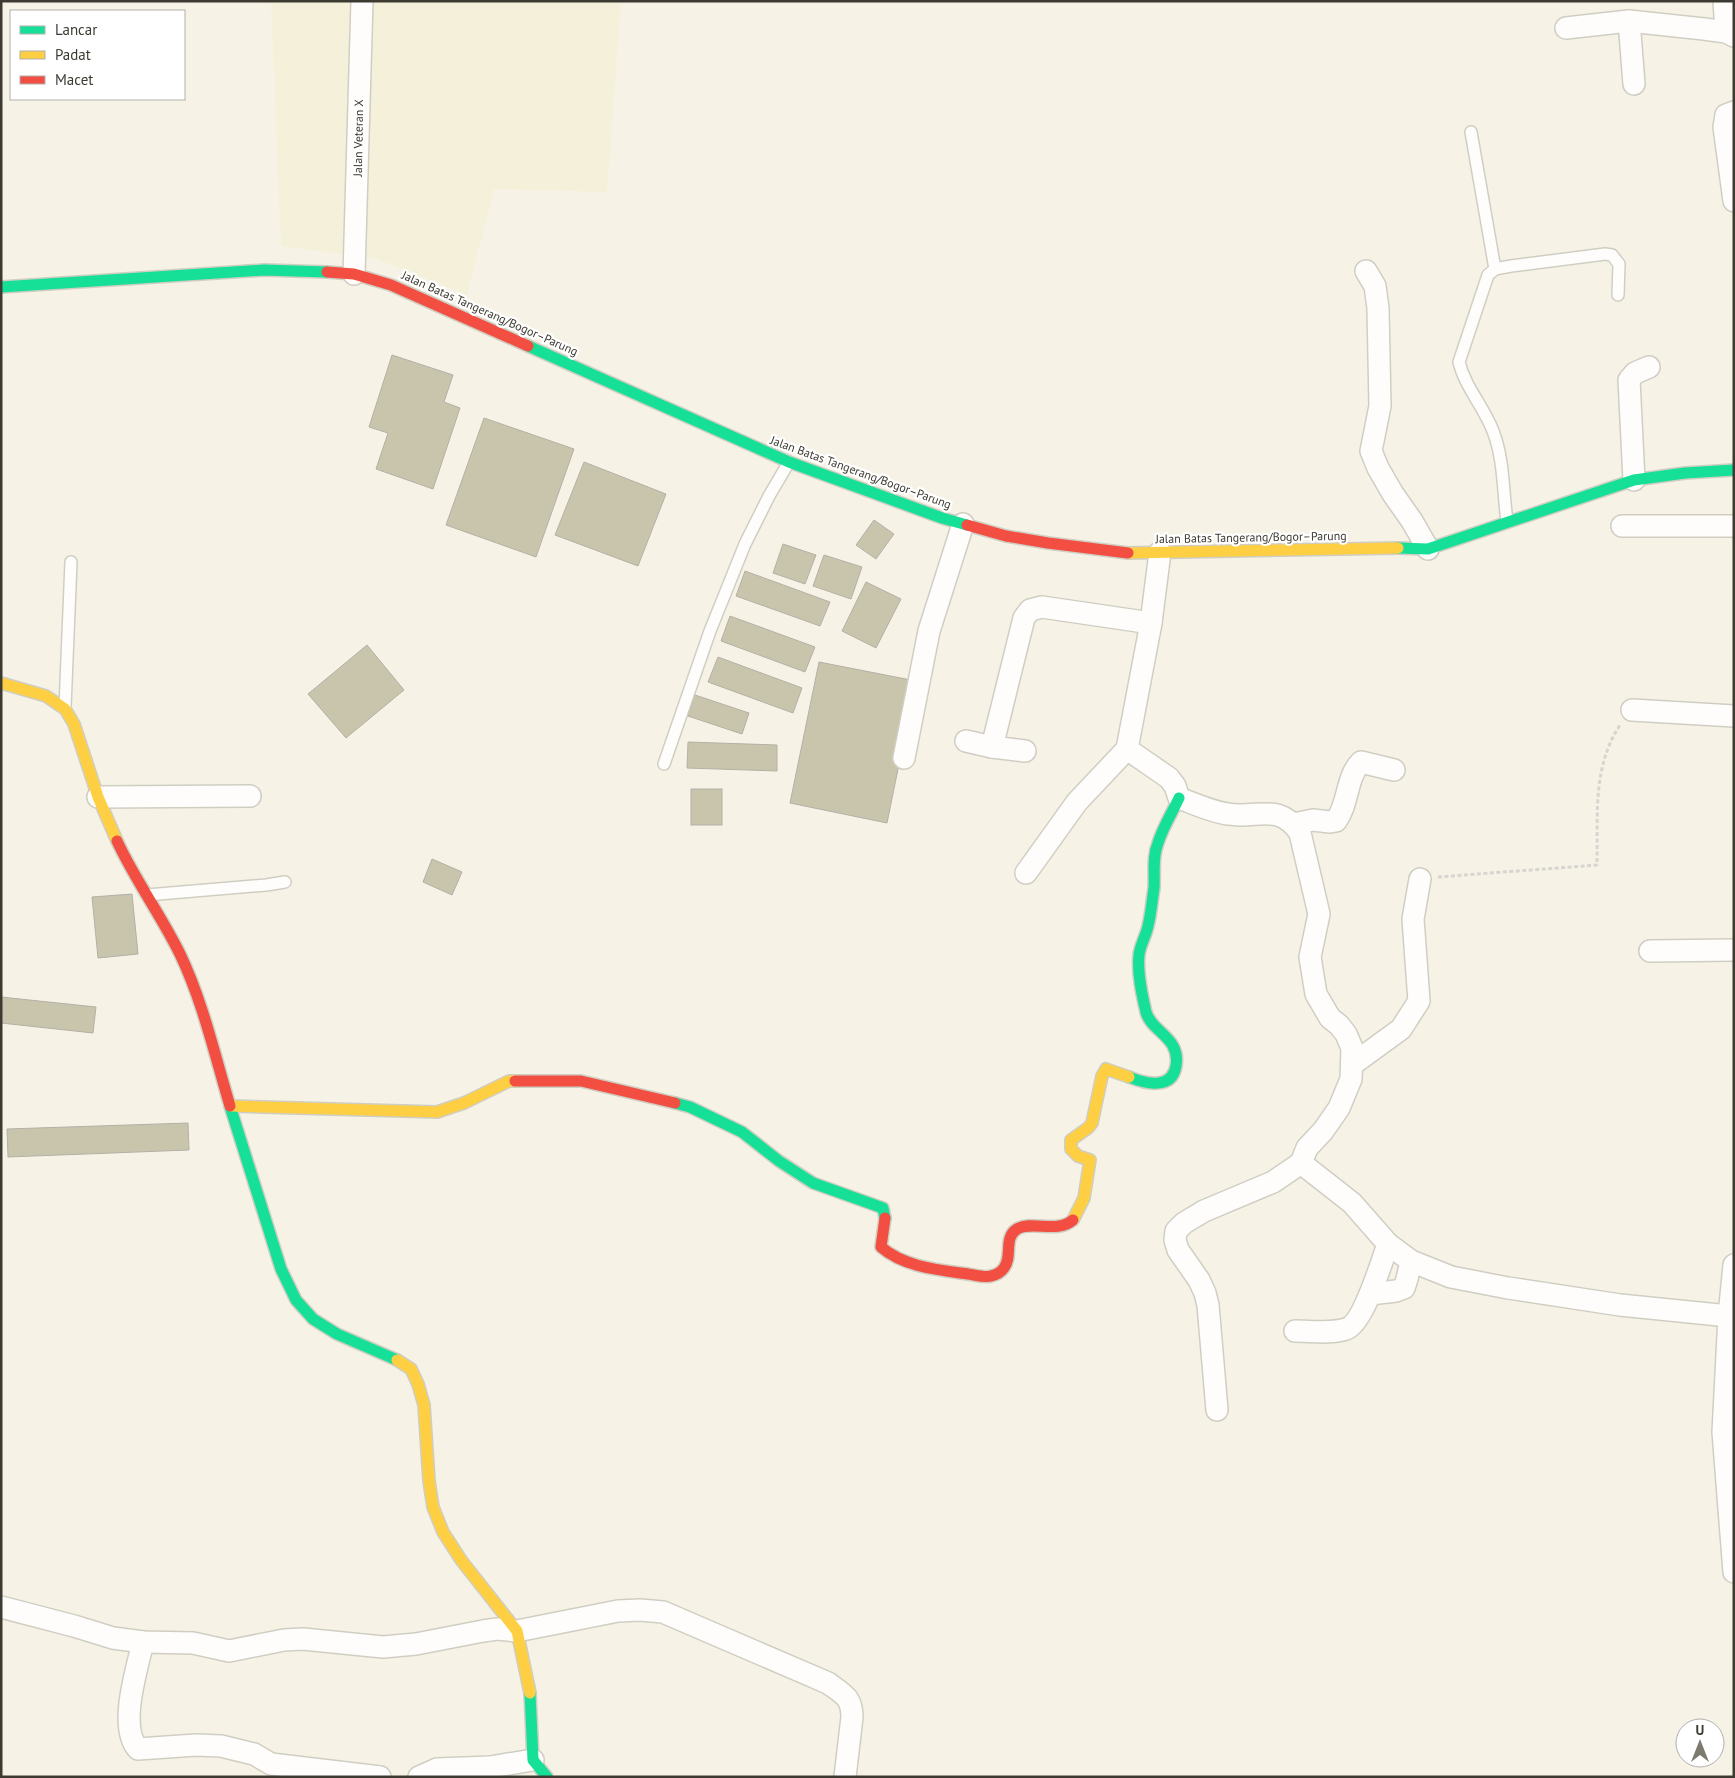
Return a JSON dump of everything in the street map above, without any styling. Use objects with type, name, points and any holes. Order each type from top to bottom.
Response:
[{"type":"street","name":"Jalan Veteran X","points":[[354,274],[362,1]]},
{"type":"street","points":[[1566,28],[1629,21],[1704,28],[1730,34],[1724,1]]},
{"type":"street","points":[[1629,21],[1634,84]]},
{"type":"street","points":[[1734,112],[1726,114],[1724,127],[1734,201]]},
{"type":"street","name":"Jalan Batas Tangerang/Bogor–Parung","points":[[1,287],[264,270],[300,270],[354,274],[391,285],[789,462],[963,524],[1006,536],[1132,553],[1372,548],[1428,549],[1634,480],[1685,473],[1734,470]]},
{"type":"street","points":[[1366,271],[1375,286],[1378,308],[1380,406],[1371,451],[1378,468],[1393,494],[1412,521],[1428,549]]},
{"type":"street","points":[[1634,480],[1629,380],[1635,373],[1649,367]]},
{"type":"street","points":[[904,758],[929,632],[963,524]]},
{"type":"street","points":[[1622,526],[1734,526]]},
{"type":"street","points":[[1026,873],[1077,802],[1127,749],[1150,623],[1160,552]]},
{"type":"street","points":[[992,747],[1024,618],[1030,610],[1042,607],[1150,623]]},
{"type":"street","points":[[1,683],[46,696],[65,709],[74,724],[98,797],[125,858],[180,954],[196,993],[244,1155],[281,1270],[296,1300],[313,1319],[337,1334],[397,1360],[411,1369],[424,1405],[429,1481],[434,1506],[444,1532],[461,1560],[517,1631],[531,1698],[533,1760],[546,1777]]},
{"type":"street","points":[[1632,710],[1734,716]]},
{"type":"street","points":[[966,741],[992,747],[1025,751]]},
{"type":"street","points":[[231,1106],[437,1112],[464,1103],[509,1081],[581,1081],[690,1108],[742,1132],[779,1161],[813,1184],[883,1208],[885,1216],[880,1247],[896,1260],[990,1277],[1001,1273],[1008,1262],[1008,1248],[1014,1231],[1023,1226],[1062,1226],[1070,1223],[1079,1211],[1090,1160],[1078,1156],[1071,1149],[1071,1140],[1092,1123],[1102,1076],[1106,1069],[1149,1084],[1165,1082],[1176,1068],[1173,1046],[1170,1040],[1149,1020],[1146,1013],[1139,970],[1139,956],[1148,928],[1157,844],[1179,798],[1175,786],[1169,778],[1127,749]]},
{"type":"street","points":[[1294,824],[1313,820],[1336,821],[1345,804],[1353,775],[1361,762],[1394,770]]},
{"type":"street","points":[[98,797],[250,796]]},
{"type":"street","points":[[1179,798],[1228,814],[1275,813],[1285,817],[1294,824],[1300,833],[1319,914],[1310,957],[1316,994],[1330,1018],[1346,1034],[1352,1048],[1353,1064],[1351,1079],[1339,1108],[1323,1131],[1307,1148],[1301,1162],[1273,1182],[1204,1211],[1176,1231],[1175,1240],[1178,1250],[1199,1280],[1208,1305],[1217,1410]]},
{"type":"street","points":[[1353,1064],[1402,1029],[1419,1000],[1413,919],[1420,879]]},
{"type":"street","points":[[1650,951],[1734,950]]},
{"type":"street","points":[[1301,1162],[1352,1203],[1388,1244],[1411,1261],[1451,1277],[1508,1288],[1620,1305],[1729,1316]]},
{"type":"street","points":[[1295,1331],[1347,1329],[1355,1323],[1370,1294],[1388,1244]]},
{"type":"street","points":[[1370,1294],[1396,1291],[1404,1288],[1411,1261]]},
{"type":"street","points":[[1734,1265],[1729,1316],[1728,1438],[1734,1572]]},
{"type":"street","points":[[1,1607],[113,1638],[143,1642],[193,1642],[230,1651],[284,1640],[303,1639],[383,1647],[416,1644],[497,1629],[517,1631],[618,1611],[663,1612],[828,1683],[848,1698],[852,1708],[844,1777]]},
{"type":"street","points":[[143,1642],[134,1680],[129,1714],[133,1741],[138,1749],[196,1745],[221,1746],[254,1754],[271,1764],[380,1777]]},
{"type":"street","points":[[419,1777],[437,1769],[490,1767],[533,1760]]},
{"type":"lane","points":[[1471,132],[1495,269]]},
{"type":"lane","points":[[1507,522],[1498,444],[1492,428],[1462,374],[1459,362],[1483,285],[1488,275],[1495,269],[1606,254],[1612,255],[1619,264],[1618,295]]},
{"type":"lane","points":[[664,764],[710,630],[745,544],[769,496],[789,462]]},
{"type":"lane","points":[[65,709],[71,562]]},
{"type":"lane","points":[[145,895],[286,882]]},
{"type":"path","points":[[1420,879],[1597,865],[1600,775],[1607,748],[1619,727],[1632,710]]},
{"type":"shaded area","points":[[271,1],[621,1],[607,192],[494,189],[467,295],[377,259],[281,246]]},
{"type":"building","points":[[392,355],[453,375],[444,402],[460,408],[433,489],[376,469],[388,433],[369,427]]},
{"type":"building","points":[[484,418],[574,449],[536,557],[446,525]]},
{"type":"building","points":[[584,462],[666,494],[638,566],[555,535]]},
{"type":"building","points":[[874,520],[894,534],[876,559],[856,545]]},
{"type":"building","points":[[783,544],[816,555],[805,584],[773,573]]},
{"type":"building","points":[[824,555],[862,567],[851,599],[813,586]]},
{"type":"building","points":[[745,571],[830,602],[820,626],[736,596]]},
{"type":"building","points":[[866,582],[901,599],[876,648],[842,631]]},
{"type":"building","points":[[730,616],[815,647],[805,672],[721,641]]},
{"type":"building","points":[[367,645],[404,690],[346,738],[308,694]]},
{"type":"building","points":[[718,657],[802,688],[793,713],[708,682]]},
{"type":"building","points":[[819,662],[916,681],[887,823],[790,803]]},
{"type":"building","points":[[695,695],[749,713],[742,734],[688,716]]},
{"type":"building","points":[[688,742],[777,745],[777,771],[687,768]]},
{"type":"building","points":[[691,789],[722,789],[722,825],[691,825]]},
{"type":"building","points":[[432,859],[462,872],[452,895],[423,882]]},
{"type":"building","points":[[132,894],[138,954],[98,958],[92,897]]},
{"type":"building","points":[[1,997],[96,1007],[93,1033],[1,1023]]},
{"type":"building","points":[[188,1123],[189,1150],[8,1157],[7,1129]]},
{"type":"traffic: fast","points":[[1,287],[264,270],[327,272]]},
{"type":"traffic: fast","points":[[528,346],[789,462],[942,518],[967,525]]},
{"type":"traffic: fast","points":[[1398,548],[1428,549],[1634,480],[1685,473],[1734,470]]},
{"type":"traffic: fast","points":[[1129,1077],[1143,1082],[1164,1082],[1174,1074],[1176,1066],[1174,1048],[1170,1041],[1149,1019],[1146,1012],[1140,984],[1139,962],[1140,951],[1151,912],[1156,848],[1162,831],[1179,798]]},
{"type":"traffic: fast","points":[[675,1103],[690,1107],[742,1132],[779,1161],[813,1183],[883,1208],[885,1218]]},
{"type":"traffic: fast","points":[[230,1106],[281,1269],[296,1300],[313,1319],[337,1334],[397,1360]]},
{"type":"traffic: fast","points":[[530,1693],[533,1760],[547,1777]]},
{"type":"traffic: slow","points":[[1128,553],[1398,548]]},
{"type":"traffic: slow","points":[[1,683],[46,696],[65,709],[74,724],[98,797],[117,841]]},
{"type":"traffic: slow","points":[[1073,1220],[1084,1198],[1090,1160],[1078,1156],[1071,1149],[1071,1140],[1092,1123],[1102,1076],[1106,1069],[1129,1077]]},
{"type":"traffic: slow","points":[[231,1106],[437,1112],[464,1103],[509,1081],[515,1081]]},
{"type":"traffic: slow","points":[[397,1360],[411,1369],[424,1405],[429,1481],[433,1507],[443,1532],[461,1560],[517,1631],[530,1693]]},
{"type":"traffic: jam","points":[[327,272],[354,274],[391,285],[528,346]]},
{"type":"traffic: jam","points":[[967,525],[1006,536],[1128,553]]},
{"type":"traffic: jam","points":[[117,841],[173,940],[188,972],[208,1029],[230,1106]]},
{"type":"traffic: jam","points":[[515,1081],[581,1081],[675,1103]]},
{"type":"traffic: jam","points":[[885,1218],[881,1247],[890,1254],[922,1266],[986,1277],[997,1274],[1004,1268],[1008,1258],[1010,1237],[1017,1229],[1030,1226],[1060,1226],[1073,1220]]}]
